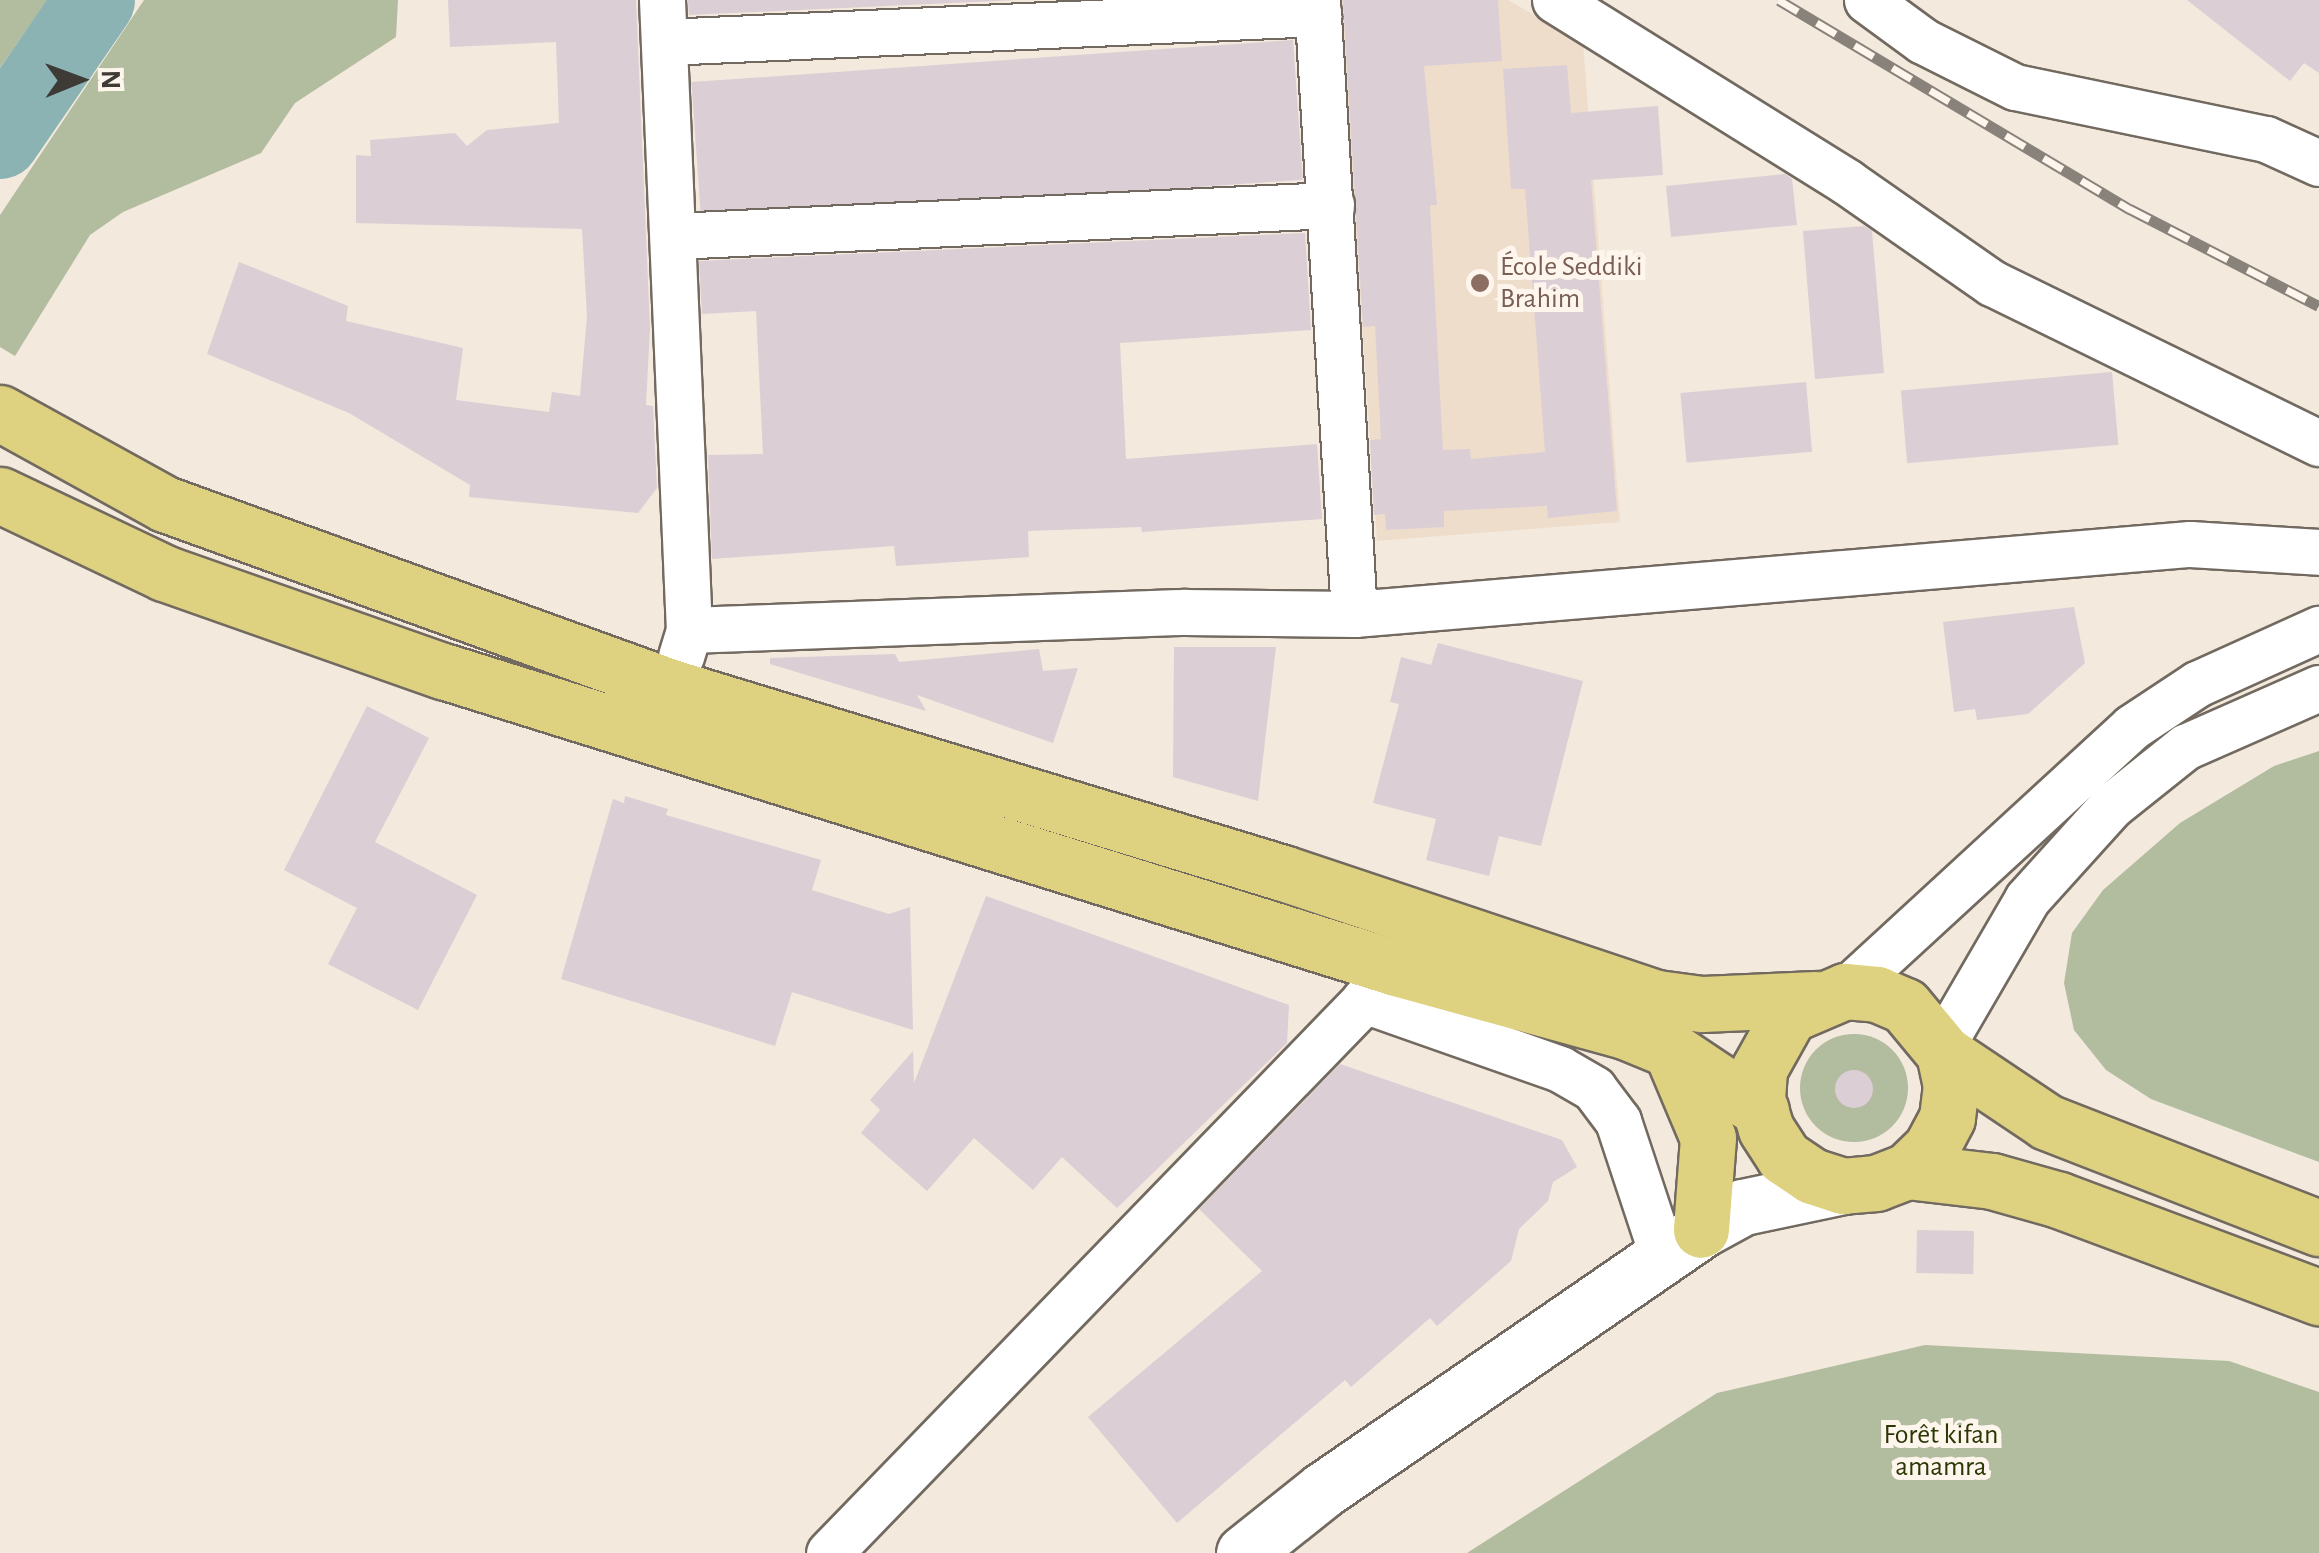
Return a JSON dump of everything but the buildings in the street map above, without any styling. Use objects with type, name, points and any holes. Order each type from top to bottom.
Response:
[{"type":"main road","points":[[16,422],[165,504],[671,688],[1283,873],[1657,998],[1702,1004],[1830,995],[1905,1006],[1942,1050],[2047,1122],[2319,1228]]},
{"type":"main road","points":[[2,495],[164,573],[1380,984],[1626,1031],[1671,1050],[1763,1120],[1784,1157],[1843,1186],[1876,1183],[1906,1170],[1931,1148],[1947,1118],[1950,1085],[1942,1050]]},
{"type":"main road","points":[[1763,1120],[1759,1068],[1770,1039],[1790,1016],[1830,995]]},
{"type":"main road","points":[[1671,1050],[1708,1138],[1682,1244]]},
{"type":"main road","points":[[1906,1170],[1992,1181],[2059,1200],[2319,1297]]},
{"type":"street","points":[[1555,0],[1848,182],[1992,282],[2319,443]]},
{"type":"street","points":[[1867,0],[1923,42],[2015,87],[2266,140],[2319,163]]},
{"type":"street","points":[[656,741],[689,630],[663,21],[1317,7],[1354,614]]},
{"type":"street","points":[[674,236],[1331,205]]},
{"type":"street","points":[[689,630],[1186,612],[1354,614],[2190,544],[2317,552]]},
{"type":"street","points":[[1830,995],[2132,727],[2197,684],[2319,630]]},
{"type":"street","points":[[1942,1050],[2016,915],[2111,806],[2185,748],[2319,688]]},
{"type":"street","points":[[829,1553],[1380,984],[1594,1089],[1618,1120],[1682,1244]]},
{"type":"street","points":[[1682,1244],[1737,1194],[1763,1120]]},
{"type":"street","points":[[1244,1553],[1322,1490],[1682,1244],[1743,1207],[1796,1190],[1843,1186]]},
{"type":"shaded area","name":"École Seddiki Brahim","points":[[1340,0],[1508,0],[1583,43],[1620,522],[1377,541]]},
{"type":"green space","points":[[0,0],[47,0],[0,68]]},
{"type":"green space","points":[[144,0],[398,0],[396,37],[295,103],[261,153],[123,212],[90,235],[15,356],[0,347],[0,215]]},
{"type":"green space","points":[[2319,751],[2319,1162],[2151,1099],[2106,1070],[2074,1030],[2064,983],[2072,933],[2103,890],[2180,823],[2274,766]]},
{"type":"green space","points":[[1854,1034],[1875,1038],[1892,1050],[1904,1067],[1908,1088],[1904,1109],[1892,1126],[1875,1138],[1854,1142],[1833,1138],[1816,1126],[1804,1109],[1800,1088],[1804,1067],[1816,1050],[1833,1038]]},
{"type":"green space","name":"Forêt kifan amamra","points":[[1925,1345],[2229,1361],[2319,1392],[2319,1553],[1467,1553],[1717,1393]]},
{"type":"waterway","points":[[0,139],[95,0]]},
{"type":"railway","points":[[1779,0],[2130,209],[2319,306]]},
{"type":"place","name":"École Seddiki Brahim","points":[[1480,283]]}]
